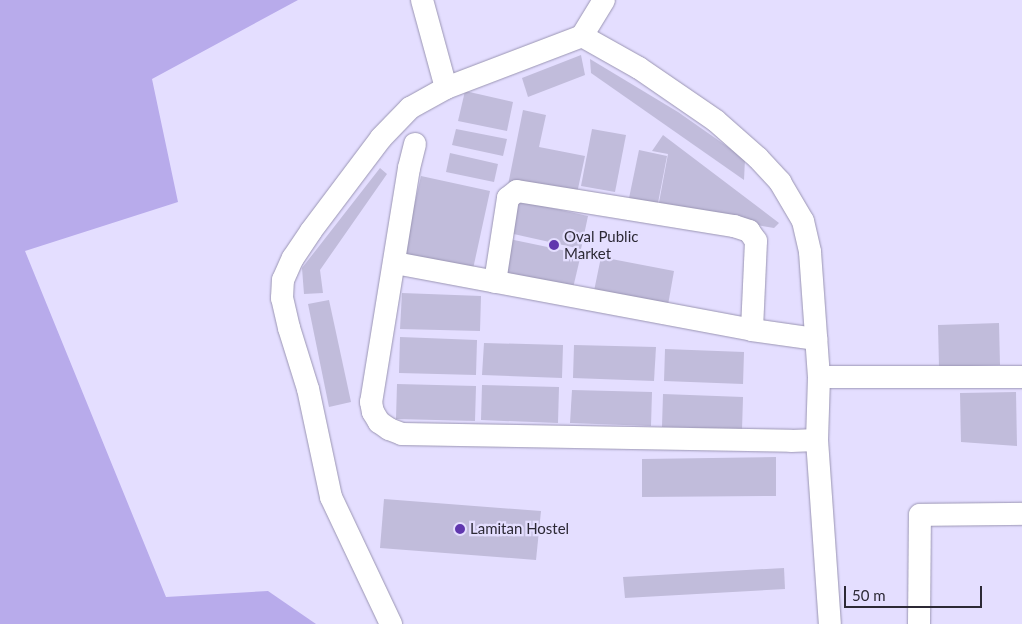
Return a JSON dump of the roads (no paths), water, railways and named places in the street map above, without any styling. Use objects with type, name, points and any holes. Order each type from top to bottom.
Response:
[{"type":"street","points":[[422,0],[446,88]]},
{"type":"street","points":[[391,624],[331,497],[308,389],[289,328],[282,298],[283,280],[293,258],[311,231],[381,138],[410,108],[446,88],[582,36],[604,0]]},
{"type":"street","points":[[582,36],[639,68],[681,95],[736,138],[780,182],[803,221],[807,237],[819,377],[817,440],[830,624]]},
{"type":"street","points":[[416,144],[409,168],[371,402],[373,412],[379,422],[389,429],[402,434],[781,441],[817,440]]},
{"type":"street","points":[[495,282],[508,198],[516,192],[734,226],[749,231],[756,241],[752,330]]},
{"type":"street","points":[[395,263],[752,330],[816,339]]},
{"type":"street","points":[[819,377],[1022,377]]},
{"type":"street","points":[[919,624],[920,514],[1022,514]]},
{"type":"place","name":"Oval Public Market","points":[[554,245]]},
{"type":"place","name":"Lamitan Hostel","points":[[460,529]]}]
